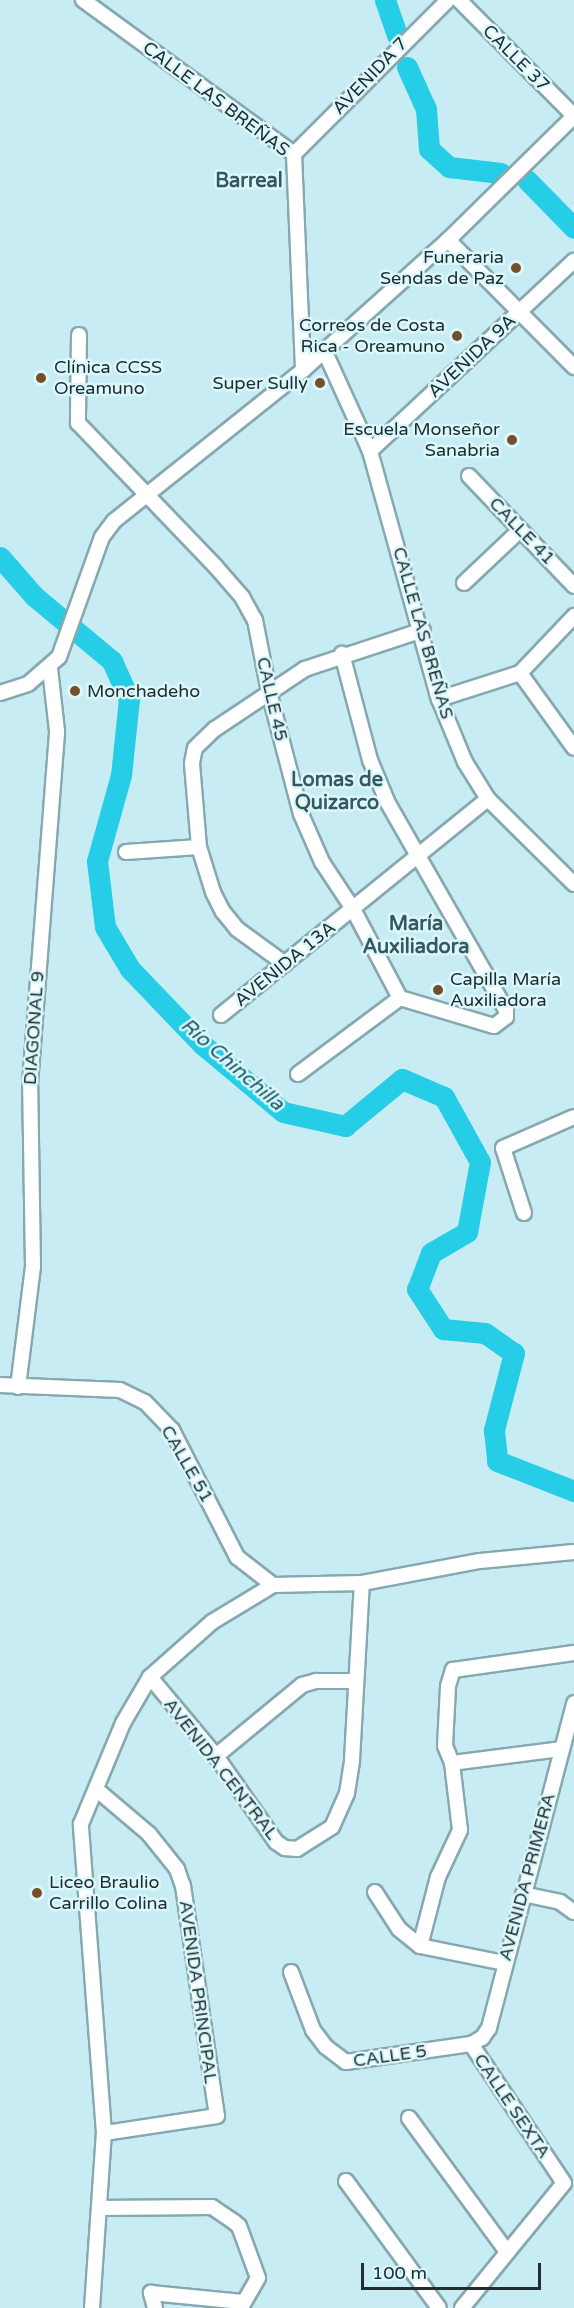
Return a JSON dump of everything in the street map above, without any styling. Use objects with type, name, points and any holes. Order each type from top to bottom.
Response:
[{"type":"street","name":"CALLE LAS BREÑAS","points":[[83,0],[294,154],[303,370]]},
{"type":"street","name":"AVENIDA 7","points":[[294,154],[448,0]]},
{"type":"street","name":"CALLE 37","points":[[459,0],[574,116]]},
{"type":"street","points":[[0,693],[28,684],[50,669],[66,644],[102,537],[147,492],[303,370],[448,240],[574,116]]},
{"type":"street","points":[[448,240],[574,367]]},
{"type":"street","name":"AVENIDA 9A","points":[[370,451],[574,261]]},
{"type":"street","name":"CALLE 45","points":[[79,335],[78,423],[147,492],[242,597],[255,620],[269,692],[301,814],[322,862],[353,909],[400,998]]},
{"type":"street","name":"CALLE LAS BREÑAS","points":[[324,350],[370,451],[423,630],[439,699],[465,762],[488,799],[574,885]]},
{"type":"street","name":"CALLE 41","points":[[469,476],[574,586]]},
{"type":"street","points":[[464,583],[520,530]]},
{"type":"street","points":[[439,699],[520,673],[574,616]]},
{"type":"street","points":[[285,964],[237,929],[223,912],[199,847],[192,763],[195,747],[269,692],[305,669],[342,654],[423,630]]},
{"type":"street","points":[[298,1074],[400,998],[494,1026],[501,1023],[506,1010],[387,801],[370,760],[342,654]]},
{"type":"street","name":"DIAGONAL 9","points":[[18,1387],[33,1267],[30,1084],[57,731],[50,669]]},
{"type":"street","points":[[520,673],[574,748]]},
{"type":"street","name":"AVENIDA 13A","points":[[221,1015],[488,799]]},
{"type":"street","points":[[126,852],[199,847]]},
{"type":"street","points":[[524,1213],[503,1148],[574,1117]]},
{"type":"street","name":"CALLE 51","points":[[0,1385],[120,1389],[145,1402],[172,1430],[237,1557],[273,1585]]},
{"type":"street","points":[[92,2308],[104,2133],[81,1824],[123,1723],[150,1677],[212,1622],[273,1585],[362,1583],[480,1561],[574,1552]]},
{"type":"street","name":"AVENIDA CENTRAL","points":[[150,1677],[216,1756],[276,1842],[285,1848],[297,1849],[332,1827],[347,1793],[362,1583]]},
{"type":"street","points":[[420,1946],[438,1877],[460,1830],[452,1764],[445,1746],[448,1686],[453,1670],[574,1653]]},
{"type":"street","points":[[216,1756],[302,1685],[316,1681],[356,1681]]},
{"type":"street","name":"AVENIDA PRIMERA","points":[[471,2044],[489,2028],[504,1963],[574,1702]]},
{"type":"street","points":[[452,1764],[561,1749]]},
{"type":"street","name":"AVENIDA PRINCIPAL","points":[[96,1789],[149,1834],[177,1869],[183,1886],[217,2116],[104,2133]]},
{"type":"street","points":[[375,1892],[399,1929],[420,1946],[504,1963]]},
{"type":"street","points":[[523,1894],[560,1902],[574,1912]]},
{"type":"street","name":"CALLE 5","points":[[291,1972],[313,2030],[326,2048],[346,2062],[471,2044]]},
{"type":"street","name":"CALLE SEXTA","points":[[462,2308],[564,2183],[471,2044]]},
{"type":"street","points":[[409,2118],[507,2252]]},
{"type":"street","points":[[346,2181],[439,2308]]},
{"type":"street","points":[[100,2208],[212,2207],[239,2226],[258,2278],[242,2305],[151,2293],[155,2308]]},
{"type":"waterway","points":[[385,0],[397,35]]},
{"type":"waterway","points":[[407,67],[426,109],[429,149],[449,167],[501,173]]},
{"type":"waterway","points":[[527,180],[574,228]]},
{"type":"waterway","name":"Río Chinchilla","points":[[0,557],[34,596],[112,661],[129,699],[121,775],[97,861],[105,927],[130,969],[203,1045],[283,1112],[345,1126],[402,1079],[444,1097],[480,1162],[467,1232],[431,1253],[417,1289],[443,1329],[485,1333],[514,1353],[494,1430],[497,1461],[574,1491]]},
{"type":"place","name":"Funeraria Sendas de Paz","points":[[516,268]]},
{"type":"place","name":"Correos de Costa Rica - Oreamuno","points":[[457,336]]},
{"type":"place","name":"Clínica CCSS Oreamuno","points":[[41,378]]},
{"type":"place","name":"Super Sully","points":[[320,383]]},
{"type":"place","name":"Escuela Monseñor Sanabria","points":[[512,440]]},
{"type":"place","name":"Monchadeho","points":[[75,691]]},
{"type":"place","name":"Capilla María Auxiliadora","points":[[438,990]]},
{"type":"place","name":"Liceo Braulio Carrillo Colina","points":[[37,1893]]},
{"type":"district","name":"Barreal","points":[[249,181]]},
{"type":"district","name":"Lomas de Quizarco","points":[[337,792]]},
{"type":"district","name":"María Auxiliadora","points":[[416,936]]}]
